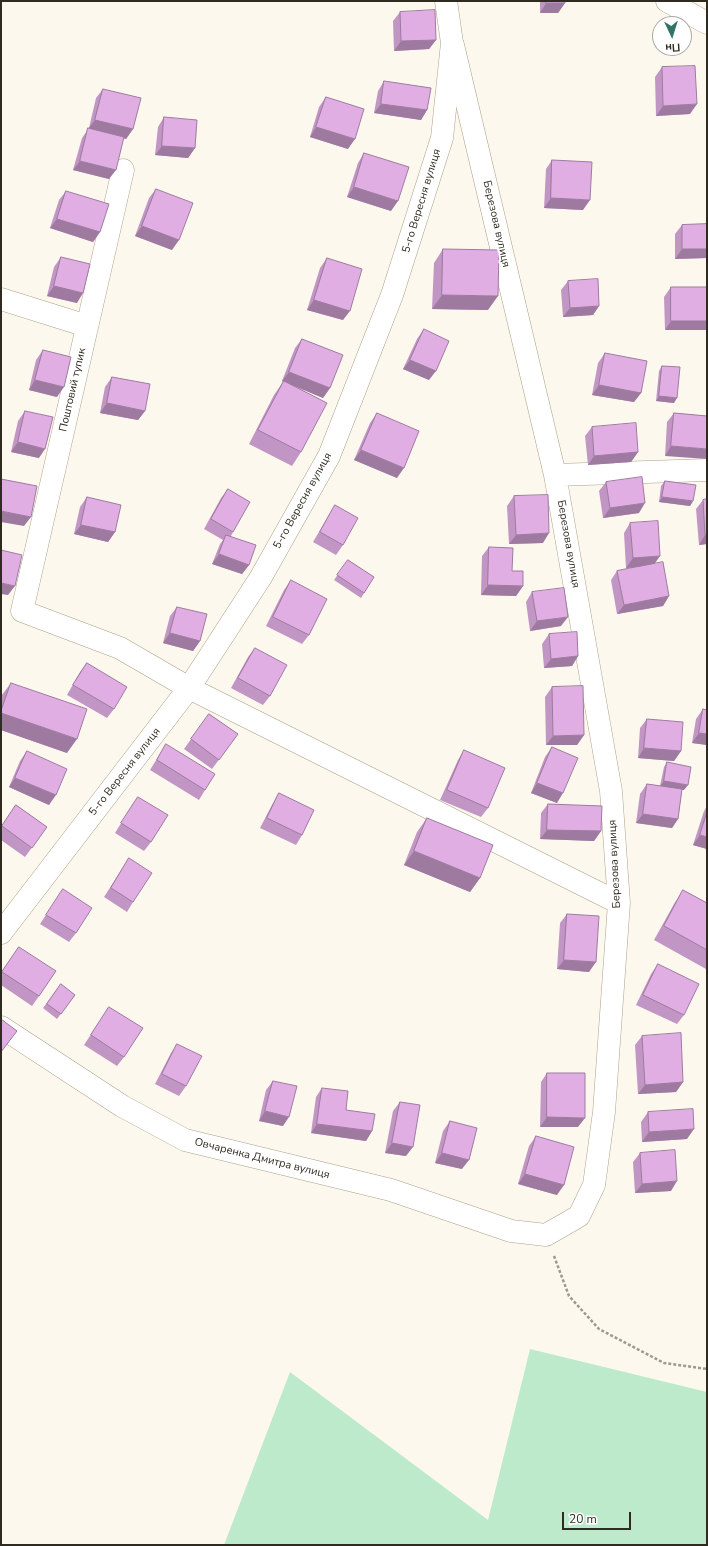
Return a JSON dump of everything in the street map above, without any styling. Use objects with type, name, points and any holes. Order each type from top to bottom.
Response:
[{"type":"street","name":"5-го Вересня вулиця","points":[[1,933],[189,688],[261,577],[329,456],[392,295],[442,138],[452,43],[446,1]]},
{"type":"street","points":[[667,1],[707,23]]},
{"type":"street","name":"Березова вулиця","points":[[452,43],[556,475],[611,791],[619,903],[604,1112],[594,1185],[579,1216],[546,1235]]},
{"type":"street","name":"Поштовий тупик","points":[[123,170],[22,611],[120,648],[189,688]]},
{"type":"street","points":[[1,299],[88,326]]},
{"type":"street","points":[[556,475],[707,470]]},
{"type":"street","points":[[189,688],[619,903]]},
{"type":"street","name":"Овчаренка Дмитра вулиця","points":[[1,1027],[122,1106],[185,1140],[391,1190],[511,1231],[546,1235]]},
{"type":"path","points":[[546,1235],[569,1296],[600,1329],[664,1363],[707,1369]]},
{"type":"green space","points":[[530,1349],[707,1392],[707,1545],[224,1545],[290,1372],[488,1520]]},
{"type":"building","points":[[546,1],[565,1],[565,3],[546,3]]},
{"type":"building","points":[[435,10],[436,40],[401,41],[400,12]]},
{"type":"building","points":[[695,66],[697,104],[663,106],[662,67]]},
{"type":"building","points":[[384,81],[431,88],[427,110],[381,104]]},
{"type":"building","points":[[103,89],[141,98],[133,129],[95,120]]},
{"type":"building","points":[[326,97],[364,109],[355,139],[316,127]]},
{"type":"building","points":[[164,117],[197,120],[195,148],[162,146]]},
{"type":"building","points":[[88,128],[124,137],[116,170],[80,161]]},
{"type":"building","points":[[364,153],[409,167],[398,201],[354,187]]},
{"type":"building","points":[[552,160],[592,162],[590,200],[551,198]]},
{"type":"building","points":[[156,189],[193,203],[179,240],[142,226]]},
{"type":"building","points":[[66,191],[109,204],[100,232],[57,219]]},
{"type":"building","points":[[707,224],[707,249],[682,249],[682,225]]},
{"type":"building","points":[[443,249],[499,250],[498,296],[442,295]]},
{"type":"building","points":[[61,257],[90,264],[83,293],[54,286]]},
{"type":"building","points":[[327,258],[362,269],[350,311],[314,300]]},
{"type":"building","points":[[598,279],[599,306],[570,308],[568,281]]},
{"type":"building","points":[[671,287],[707,287],[707,321],[671,321]]},
{"type":"building","points":[[424,329],[449,341],[436,371],[410,360]]},
{"type":"building","points":[[302,339],[343,355],[330,388],[289,372]]},
{"type":"building","points":[[43,350],[71,357],[64,387],[35,380]]},
{"type":"building","points":[[605,353],[647,361],[641,393],[599,385]]},
{"type":"building","points":[[662,366],[680,367],[677,398],[659,396]]},
{"type":"building","points":[[112,377],[150,384],[145,411],[107,403]]},
{"type":"building","points":[[284,381],[327,403],[301,452],[258,430]]},
{"type":"building","points":[[25,411],[53,417],[45,449],[18,442]]},
{"type":"building","points":[[377,413],[419,431],[404,468],[361,450]]},
{"type":"building","points":[[674,413],[707,416],[707,449],[671,446]]},
{"type":"building","points":[[636,423],[638,452],[594,456],[592,427]]},
{"type":"building","points":[[642,477],[645,503],[610,508],[606,482]]},
{"type":"building","points":[[1,479],[37,486],[31,517],[1,511]]},
{"type":"building","points":[[665,481],[696,485],[693,501],[662,497]]},
{"type":"building","points":[[228,489],[250,502],[233,532],[211,519]]},
{"type":"building","points":[[548,495],[549,533],[516,535],[514,496]]},
{"type":"building","points":[[87,497],[121,505],[115,532],[81,525]]},
{"type":"building","points":[[707,499],[707,535],[705,535],[703,500]]},
{"type":"building","points":[[335,505],[358,518],[343,545],[320,532]]},
{"type":"building","points":[[658,521],[660,556],[633,558],[630,523]]},
{"type":"building","points":[[226,535],[256,545],[249,565],[219,554]]},
{"type":"building","points":[[489,547],[513,548],[512,571],[523,571],[523,586],[488,585]]},
{"type":"building","points":[[1,550],[22,555],[15,586],[1,583]]},
{"type":"building","points":[[348,560],[374,577],[364,593],[337,575]]},
{"type":"building","points":[[663,562],[669,596],[624,605],[617,571]]},
{"type":"building","points":[[291,580],[327,599],[309,635],[273,617]]},
{"type":"building","points":[[564,588],[568,617],[537,621],[532,592]]},
{"type":"building","points":[[177,607],[207,614],[200,641],[170,633]]},
{"type":"building","points":[[577,632],[578,656],[551,659],[549,634]]},
{"type":"building","points":[[255,648],[287,665],[270,696],[238,678]]},
{"type":"building","points":[[87,663],[127,687],[114,709],[73,685]]},
{"type":"building","points":[[11,683],[87,709],[77,739],[1,713]]},
{"type":"building","points":[[583,686],[584,735],[553,736],[552,687]]},
{"type":"building","points":[[703,709],[707,710],[707,734],[699,733]]},
{"type":"building","points":[[209,714],[238,734],[219,760],[191,739]]},
{"type":"building","points":[[647,719],[683,722],[681,751],[644,748]]},
{"type":"building","points":[[166,744],[215,774],[205,790],[157,760]]},
{"type":"building","points":[[552,747],[578,758],[563,793],[537,783]]},
{"type":"building","points":[[464,750],[505,768],[488,808],[447,790]]},
{"type":"building","points":[[27,751],[67,769],[56,795],[15,778]]},
{"type":"building","points":[[667,762],[691,767],[688,785],[664,781]]},
{"type":"building","points":[[647,784],[682,789],[678,819],[643,814]]},
{"type":"building","points":[[279,793],[314,810],[302,835],[267,818]]},
{"type":"building","points":[[138,797],[168,815],[151,842],[121,823]]},
{"type":"building","points":[[548,804],[602,806],[601,831],[547,830]]},
{"type":"building","points":[[16,805],[47,827],[32,848],[2,826]]},
{"type":"building","points":[[707,812],[707,837],[700,835]]},
{"type":"building","points":[[427,818],[493,845],[480,878],[414,851]]},
{"type":"building","points":[[129,858],[152,873],[133,902],[111,888]]},
{"type":"building","points":[[63,889],[92,908],[76,933],[46,915]]},
{"type":"building","points":[[683,890],[707,903],[707,950],[664,926]]},
{"type":"building","points":[[567,914],[599,916],[596,962],[564,960]]},
{"type":"building","points":[[19,947],[56,971],[39,996],[2,972]]},
{"type":"building","points":[[658,964],[699,984],[684,1015],[643,995]]},
{"type":"building","points":[[61,984],[75,995],[61,1014],[47,1004]]},
{"type":"building","points":[[109,1007],[143,1028],[124,1057],[91,1035]]},
{"type":"building","points":[[1,1019],[17,1031],[1,1052]]},
{"type":"building","points":[[681,1033],[683,1082],[645,1085],[642,1036]]},
{"type":"building","points":[[177,1044],[202,1056],[186,1086],[162,1074]]},
{"type":"building","points":[[547,1073],[585,1073],[585,1118],[547,1117]]},
{"type":"building","points":[[273,1081],[297,1086],[289,1117],[265,1111]]},
{"type":"building","points":[[322,1088],[348,1091],[346,1110],[375,1114],[372,1131],[317,1124]]},
{"type":"building","points":[[400,1102],[420,1105],[413,1147],[392,1143]]},
{"type":"building","points":[[693,1109],[694,1129],[649,1132],[648,1112]]},
{"type":"building","points":[[450,1121],[477,1128],[469,1160],[442,1153]]},
{"type":"building","points":[[536,1136],[574,1147],[564,1185],[525,1174]]},
{"type":"building","points":[[675,1150],[677,1181],[642,1184],[640,1153]]}]
